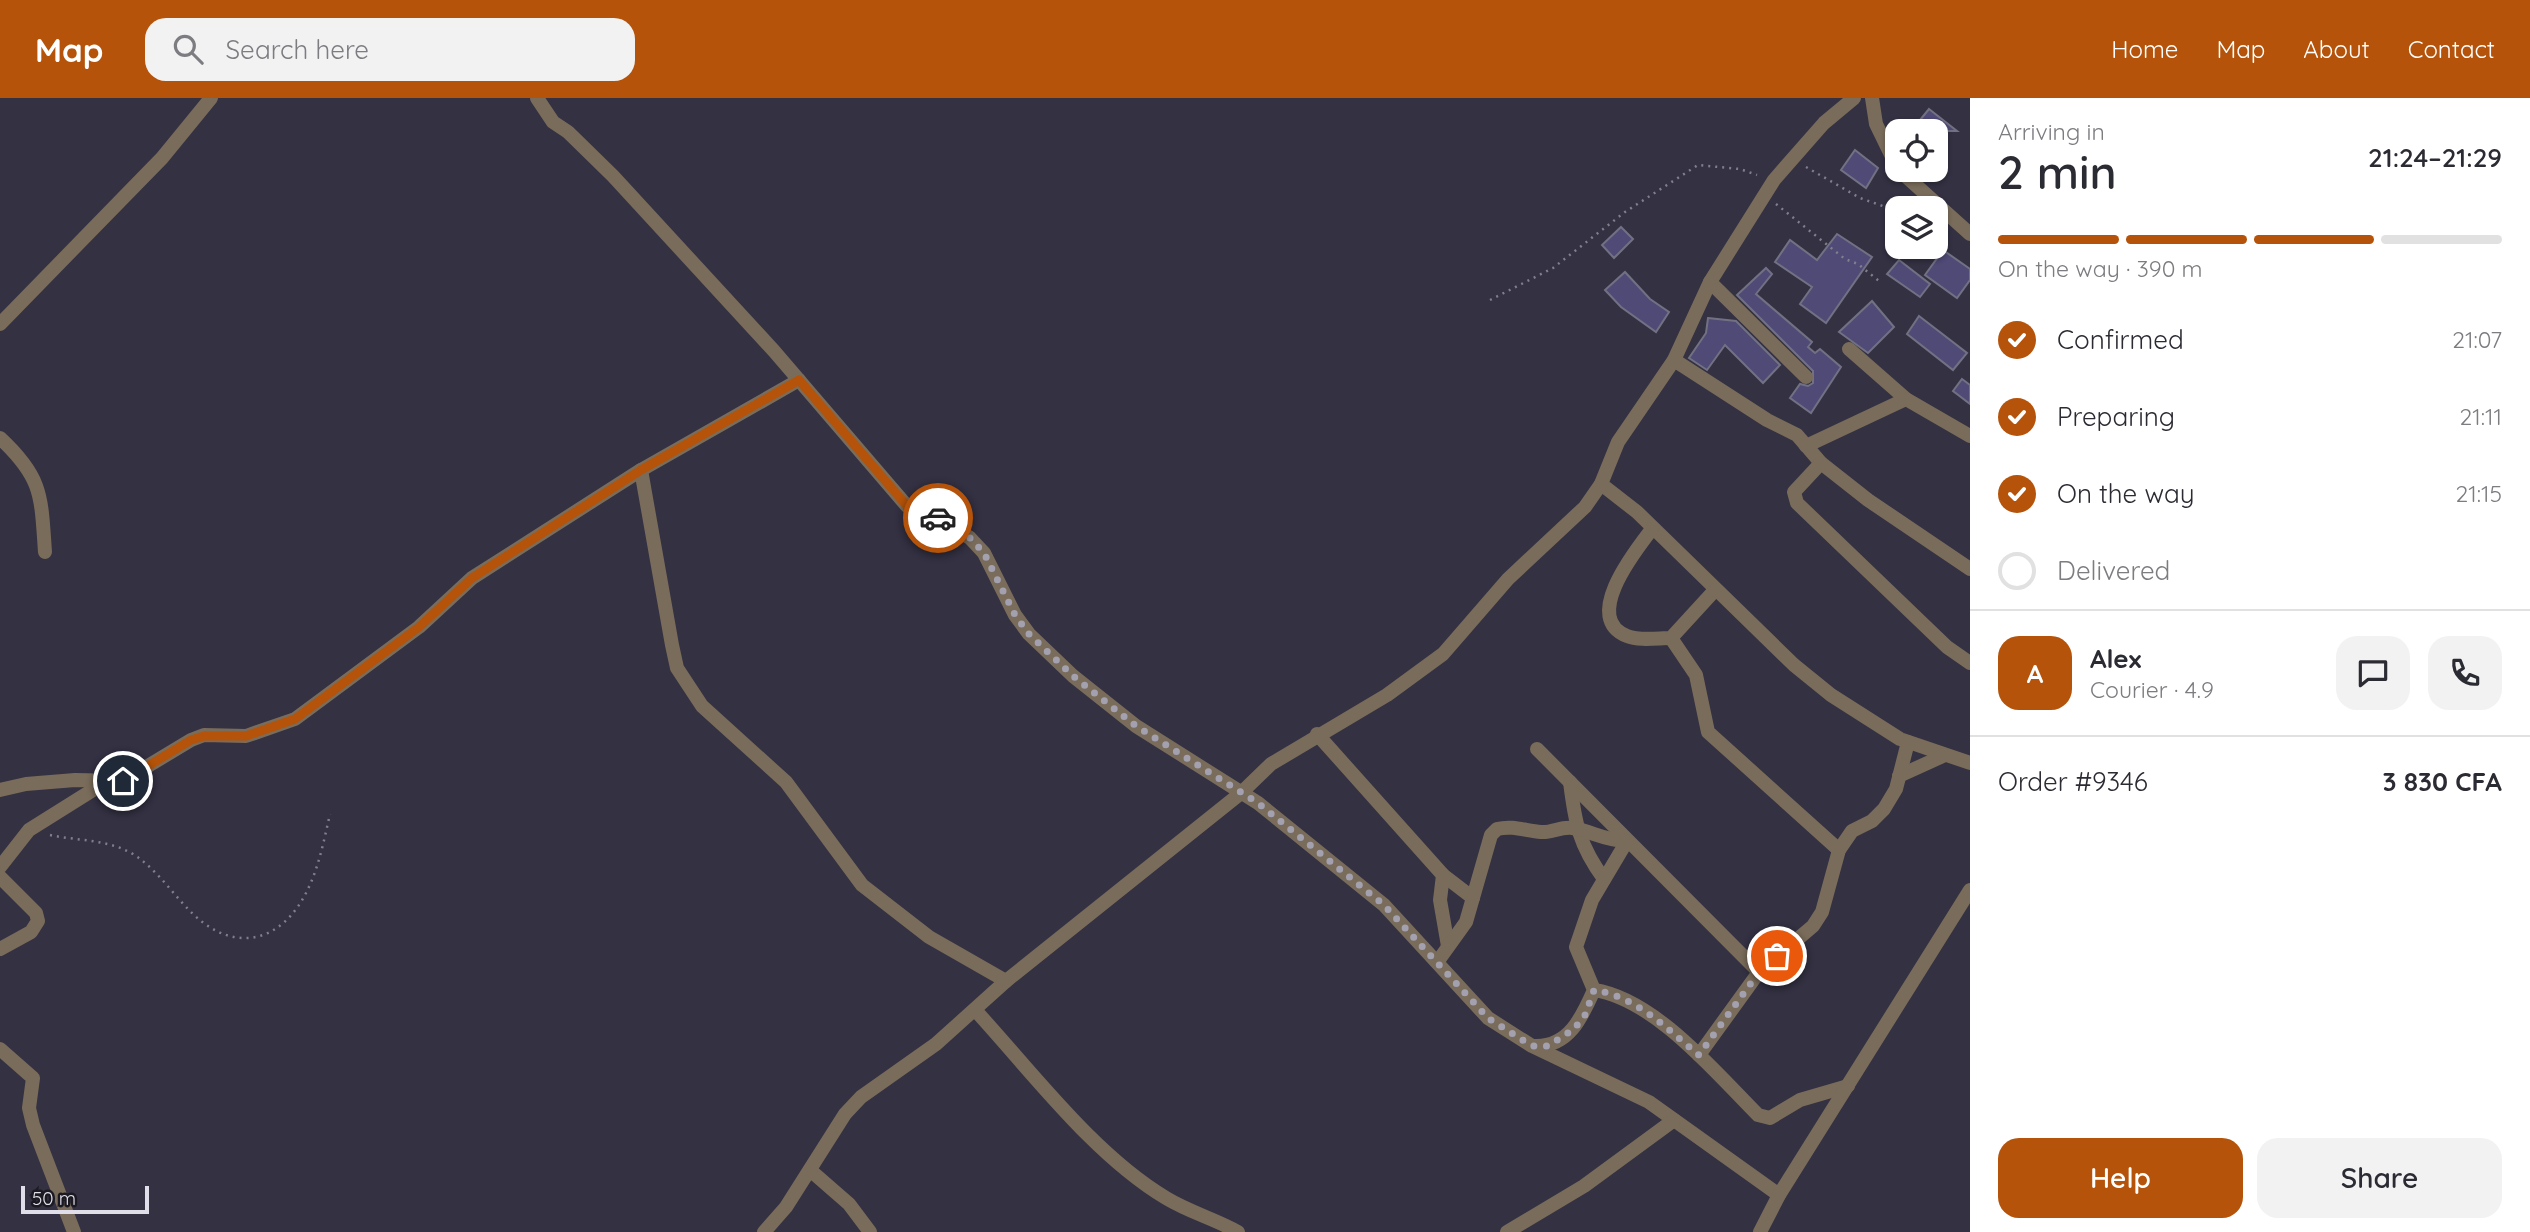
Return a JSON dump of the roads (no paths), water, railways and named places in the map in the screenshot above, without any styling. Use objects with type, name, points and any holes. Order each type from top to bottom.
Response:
[{"type":"street","points":[[0,324],[162,158],[211,98]]},
{"type":"street","points":[[537,98],[553,122],[568,132],[613,176],[799,380],[907,506],[937,517],[970,538],[984,553],[1015,615],[1029,634],[1073,676],[1136,726],[1258,803],[1384,905],[1438,961],[1461,992],[1488,1018],[1532,1046],[1649,1102],[1779,1195]]},
{"type":"street","points":[[764,1232],[810,1170],[845,1114],[861,1097],[936,1044],[976,1011],[1006,981],[1241,793],[1271,764],[1317,734],[1387,695],[1443,654],[1508,579],[1585,507],[1601,484],[1618,442],[1674,360],[1710,282],[1774,180],[1790,158],[1824,123],[1854,98]]},
{"type":"street","points":[[1872,98],[1876,124],[1885,142]]},
{"type":"street","points":[[1913,182],[1970,234]]},
{"type":"street","points":[[1710,282],[1806,377]]},
{"type":"street","points":[[1849,349],[1906,399],[1970,436]]},
{"type":"street","points":[[1674,360],[1768,420],[1797,435],[1821,463],[1910,531],[1970,569]]},
{"type":"street","points":[[0,790],[26,784],[75,780],[104,783],[123,781],[191,740],[204,736],[246,736],[295,719],[419,627],[472,578],[641,470],[799,380]]},
{"type":"street","points":[[1806,446],[1906,399]]},
{"type":"street","points":[[0,438],[26,462],[41,499],[45,552]]},
{"type":"street","points":[[1821,463],[1794,492],[1797,503],[1947,647],[1970,663]]},
{"type":"street","points":[[641,470],[677,668],[691,692],[716,721],[770,765],[786,782],[862,885],[929,937],[1006,981]]},
{"type":"street","points":[[1601,484],[1653,528],[1715,590],[1831,695],[1908,742],[1970,763]]},
{"type":"street","points":[[1653,528],[1628,560],[1608,609],[1616,630],[1629,637],[1671,638],[1715,590]]},
{"type":"street","points":[[1671,638],[1696,675],[1708,732],[1839,850]]},
{"type":"street","points":[[1317,734],[1443,875],[1473,898]]},
{"type":"street","points":[[1699,1055],[1759,972],[1813,926],[1822,912],[1839,850],[1852,831],[1872,821],[1884,809],[1899,776],[1908,742]]},
{"type":"street","points":[[1537,749],[1759,972]]},
{"type":"street","points":[[1899,776],[1945,754]]},
{"type":"street","points":[[1570,782],[1575,828],[1588,858],[1604,879]]},
{"type":"street","points":[[0,867],[29,830],[104,783]]},
{"type":"street","points":[[1438,961],[1466,922],[1491,835],[1497,829],[1526,828],[1543,833],[1561,827],[1575,828],[1605,840],[1627,841]]},
{"type":"street","points":[[1532,1046],[1548,1046],[1574,1029],[1585,1015],[1594,990],[1576,947],[1592,900],[1627,841]]},
{"type":"street","points":[[1443,875],[1440,900],[1448,946]]},
{"type":"street","points":[[0,877],[36,913],[37,921],[32,932],[0,949]]},
{"type":"street","points":[[1760,1232],[1779,1195],[1970,890]]},
{"type":"street","points":[[1594,990],[1612,993],[1642,1009],[1699,1055],[1759,1115],[1770,1118],[1800,1100],[1849,1086]]},
{"type":"street","points":[[976,1011],[1077,1121],[1125,1166],[1164,1197],[1238,1232]]},
{"type":"street","points":[[0,1049],[33,1078],[29,1108],[33,1125],[74,1232]]},
{"type":"street","points":[[1507,1232],[1584,1186],[1674,1120]]},
{"type":"street","points":[[810,1170],[849,1204],[870,1232]]}]
